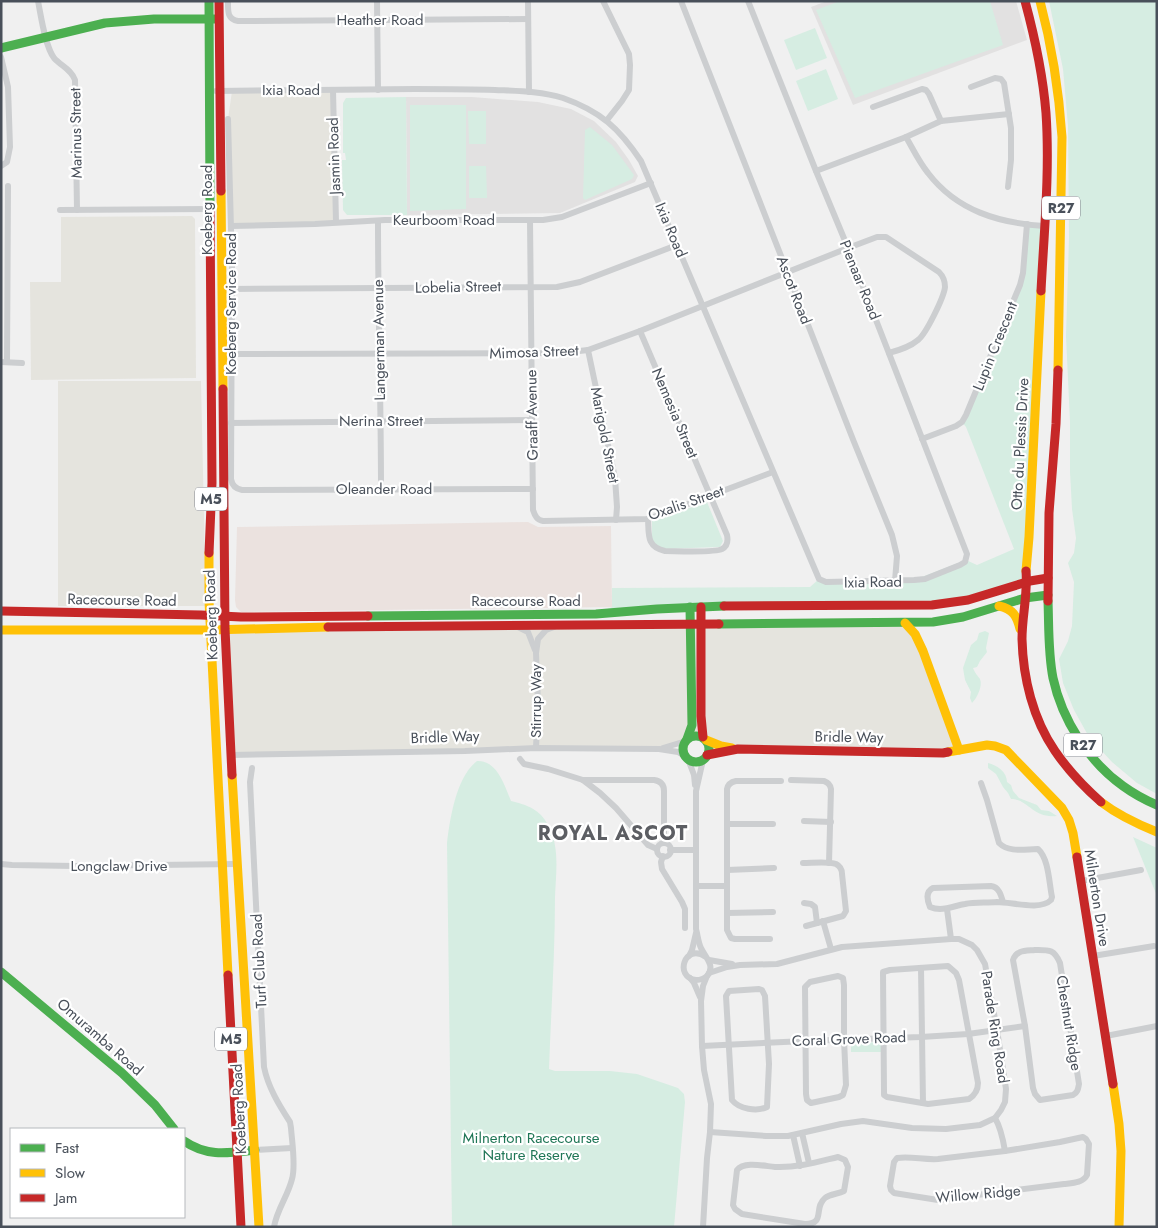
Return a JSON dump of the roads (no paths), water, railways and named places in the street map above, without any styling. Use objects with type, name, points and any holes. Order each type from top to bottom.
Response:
[{"type":"main road","name":"Koeberg Road","points":[[209,1],[212,483],[208,551],[210,630],[242,1227]]},
{"type":"main road","name":"Koeberg Road","points":[[219,1],[224,616],[259,1227]]},
{"type":"main road","name":"Otto du Plessis Drive","points":[[1025,1],[1039,58],[1046,113],[1046,169],[1026,571],[1027,582],[1022,638],[1024,664],[1030,696],[1040,724],[1054,750],[1069,770],[1102,803],[1139,825],[1157,832]]},
{"type":"main road","name":"R27","points":[[1040,1],[1056,67],[1062,137],[1057,400],[1050,497],[1048,578],[1052,670],[1065,712],[1091,756],[1109,776],[1131,792],[1157,805]]},
{"type":"main road","points":[[1,48],[105,23],[129,21],[142,24],[219,21]]},
{"type":"main road","name":"Racecourse Road","points":[[1,611],[241,617],[596,614],[690,607],[947,604],[1048,578]]},
{"type":"main road","name":"Racecourse Road","points":[[1,630],[210,630],[381,626],[905,623],[933,622],[963,616],[1025,598],[1048,596]]},
{"type":"main road","points":[[999,606],[1009,608],[1014,612],[1022,638]]},
{"type":"main road","points":[[690,607],[692,725],[683,749],[687,758],[695,762],[705,758],[709,747],[704,738],[701,725],[701,607]]},
{"type":"main road","points":[[923,651],[922,635],[933,622]]},
{"type":"main road","points":[[905,623],[915,634],[923,651],[959,750]]},
{"type":"main road","points":[[686,740],[694,736],[704,738]]},
{"type":"main road","name":"Bridle Way","points":[[704,738],[721,746],[738,749],[927,752],[959,750]]},
{"type":"main road","name":"Milnerton Drive","points":[[959,750],[987,745],[1006,750],[1062,808],[1070,820],[1121,1137],[1119,1227]]},
{"type":"main road","name":"Bridle Way","points":[[705,758],[738,749]]},
{"type":"main road","name":"Omuramba Road","points":[[1,972],[127,1078],[155,1105],[173,1128]]},
{"type":"main road","points":[[185,1142],[193,1148],[205,1153],[215,1154],[255,1150]]},
{"type":"street","name":"Marinus Street","points":[[38,1],[50,51],[73,74],[75,80],[77,210]]},
{"type":"street","name":"Heather Road","points":[[228,1],[228,13],[232,19],[237,21],[528,19]]},
{"type":"street","points":[[377,1],[378,90]]},
{"type":"street","points":[[528,1],[529,92]]},
{"type":"street","points":[[603,1],[629,54],[630,65],[628,90],[607,120]]},
{"type":"street","name":"Ascot Road","points":[[681,1],[892,535],[897,556],[896,581]]},
{"type":"street","name":"Pienaar Road","points":[[748,1],[848,248],[968,554],[966,560]]},
{"type":"street","points":[[1,56],[8,87],[10,147],[4,164]]},
{"type":"street","points":[[971,87],[995,78],[1001,79],[1004,83],[1012,142],[1012,160],[1008,187]]},
{"type":"street","points":[[873,107],[922,88],[929,94],[941,121]]},
{"type":"street","name":"Ixia Road","points":[[209,91],[467,89],[529,92],[563,98],[595,112],[607,120],[627,140],[641,160],[820,581],[906,581],[925,579],[960,565],[966,560]]},
{"type":"street","name":"Jasmin Road","points":[[332,90],[336,222]]},
{"type":"street","points":[[816,171],[906,137],[941,121],[1009,114]]},
{"type":"street","name":"Koeberg Service Road","points":[[228,119],[231,226],[231,480],[236,488]]},
{"type":"street","points":[[906,137],[928,174],[941,188],[959,202],[981,214],[1000,220],[1044,226]]},
{"type":"street","name":"Keurboom Road","points":[[231,226],[378,221],[543,220],[562,217],[651,183]]},
{"type":"street","points":[[8,186],[4,224],[4,362],[22,363]]},
{"type":"street","points":[[60,210],[210,209]]},
{"type":"street","name":"Graaff Avenue","points":[[530,220],[533,510],[537,518]]},
{"type":"street","name":"Langerman Avenue","points":[[378,221],[381,488]]},
{"type":"street","name":"Lupin Crescent","points":[[922,439],[956,426],[966,416],[1020,285],[1023,273],[1026,224]]},
{"type":"street","name":"Mimosa Street","points":[[231,354],[562,353],[588,350],[877,237],[886,238],[939,272],[945,286],[921,338],[914,344],[889,354]]},
{"type":"street","name":"Lobelia Street","points":[[231,289],[557,287],[569,285],[677,245]]},
{"type":"street","name":"Nemesia Street","points":[[640,330],[727,535],[727,545],[723,549],[714,551],[665,552],[659,550],[649,540],[648,519]]},
{"type":"street","name":"Marigold Street","points":[[588,350],[615,478],[616,520]]},
{"type":"street","name":"Nerina Street","points":[[231,423],[532,420]]},
{"type":"street","name":"Oxalis Street","points":[[537,518],[543,521],[648,519],[773,472]]},
{"type":"street","name":"Oleander Road","points":[[236,488],[242,490],[381,488],[533,489]]},
{"type":"street","name":"Stirrup Way","points":[[518,626],[528,632],[536,653]]},
{"type":"street","name":"Stirrup Way","points":[[536,748],[538,703],[536,653],[538,640],[541,634],[555,626]]},
{"type":"street","name":"Bridle Way","points":[[659,749],[686,740]]},
{"type":"street","name":"Bridle Way","points":[[231,755],[536,748],[659,749],[678,752],[687,758]]},
{"type":"street","points":[[687,758],[694,775],[696,791],[696,929],[689,956],[684,962],[684,969],[687,976],[694,983],[701,1001]]},
{"type":"street","points":[[696,791],[705,758]]},
{"type":"street","points":[[520,759],[524,764],[548,769],[582,780],[616,808],[645,842],[657,849],[659,854],[663,856]]},
{"type":"street","name":"Turf Club Road","points":[[252,768],[250,782],[264,1067],[270,1087],[290,1122],[292,1148],[292,1180],[275,1217],[274,1227]]},
{"type":"street","points":[[582,780],[654,780],[662,784],[664,792],[664,843]]},
{"type":"street","points":[[600,780],[600,793]]},
{"type":"street","points":[[791,780],[824,780],[831,789],[829,863]]},
{"type":"street","points":[[770,939],[735,939],[731,938],[727,930],[727,789],[731,782],[736,781],[781,781]]},
{"type":"street","points":[[981,783],[999,843],[1008,849],[1038,849],[1040,851],[1045,860],[1052,897],[1049,902],[1040,905],[1003,902],[965,904],[935,910],[930,907],[928,902],[927,894],[933,888],[995,886],[1003,902]]},
{"type":"street","points":[[804,821],[830,822]]},
{"type":"street","points":[[727,824],[773,824]]},
{"type":"street","points":[[657,849],[659,844],[664,843],[669,845],[670,850]]},
{"type":"street","points":[[670,850],[696,850]]},
{"type":"street","points":[[670,850],[668,854],[663,856],[661,862],[662,869],[682,902],[685,928]]},
{"type":"street","points":[[803,863],[836,864],[842,869],[846,911],[843,916],[806,926]]},
{"type":"street","name":"Longclaw Drive","points":[[1,864],[75,866],[237,864]]},
{"type":"street","points":[[727,870],[774,868]]},
{"type":"street","points":[[1081,881],[1142,870]]},
{"type":"street","points":[[696,886],[726,886]]},
{"type":"street","points":[[804,903],[812,904],[815,907],[831,949]]},
{"type":"street","points":[[947,909],[951,939]]},
{"type":"street","points":[[727,913],[773,912]]},
{"type":"street","points":[[696,929],[700,945],[708,958],[710,966],[703,986],[701,1001],[704,1070],[711,1104],[703,1227]]},
{"type":"street","name":"Parade Ring Road","points":[[708,974],[727,967],[777,964],[831,949],[855,946],[951,939],[967,942],[977,950],[985,964],[997,1030],[1006,1089],[1001,1110],[995,1118]]},
{"type":"street","points":[[1093,956],[1154,946]]},
{"type":"street","name":"Chestnut Ridge","points":[[1035,950],[1053,952],[1060,963],[1079,1084],[1076,1093],[1047,1100],[1037,1098],[1033,1088],[1025,1026],[1013,960],[1017,953],[1035,950]]},
{"type":"street","points":[[689,956],[700,953],[708,958]]},
{"type":"street","name":"Parade Ring Road","points":[[708,958],[740,965]]},
{"type":"street","points":[[948,966],[956,973],[959,980],[978,1083],[974,1096],[969,1099],[923,1103],[884,1095],[883,972],[921,968],[948,966]]},
{"type":"street","points":[[921,968],[923,1103]]},
{"type":"street","points":[[690,978],[697,980],[704,978],[708,974]]},
{"type":"street","points":[[838,976],[843,978],[844,1039],[846,1085],[843,1095],[811,1103],[807,1100],[806,1094],[805,1041],[805,987],[810,982],[838,976]]},
{"type":"street","points":[[762,990],[767,1043],[769,1064],[767,1107],[764,1109],[746,1108],[735,1104],[732,1100],[728,1044],[726,996],[729,991],[762,990]]},
{"type":"street","points":[[997,1030],[1025,1026]]},
{"type":"street","points":[[1106,1036],[1157,1026]]},
{"type":"street","name":"Coral Grove Road","points":[[702,1046],[921,1037],[997,1030]]},
{"type":"street","points":[[710,1132],[766,1136],[793,1135],[863,1121],[932,1129],[980,1125],[995,1118],[1001,1132],[1005,1151]]},
{"type":"street","points":[[802,1133],[809,1164]]},
{"type":"street","points":[[793,1135],[800,1166]]},
{"type":"street","name":"Willow Ridge","points":[[1083,1137],[1089,1144],[1087,1175],[1082,1181],[938,1200],[894,1193],[891,1190],[894,1162],[897,1158],[928,1160],[1005,1151],[1083,1137]]},
{"type":"street","points":[[255,1150],[292,1148]]},
{"type":"street","points":[[838,1157],[845,1160],[848,1167],[844,1191],[824,1199],[820,1204],[818,1217],[815,1222],[805,1224],[742,1214],[735,1209],[733,1205],[735,1182],[739,1167],[752,1165],[800,1166],[838,1157]]},
{"type":"district","name":"ROYAL ASCOT","points":[[613,833]]},
{"type":"park label","name":"Milnerton Racecourse Nature Reserve","points":[[531,1146]]}]
